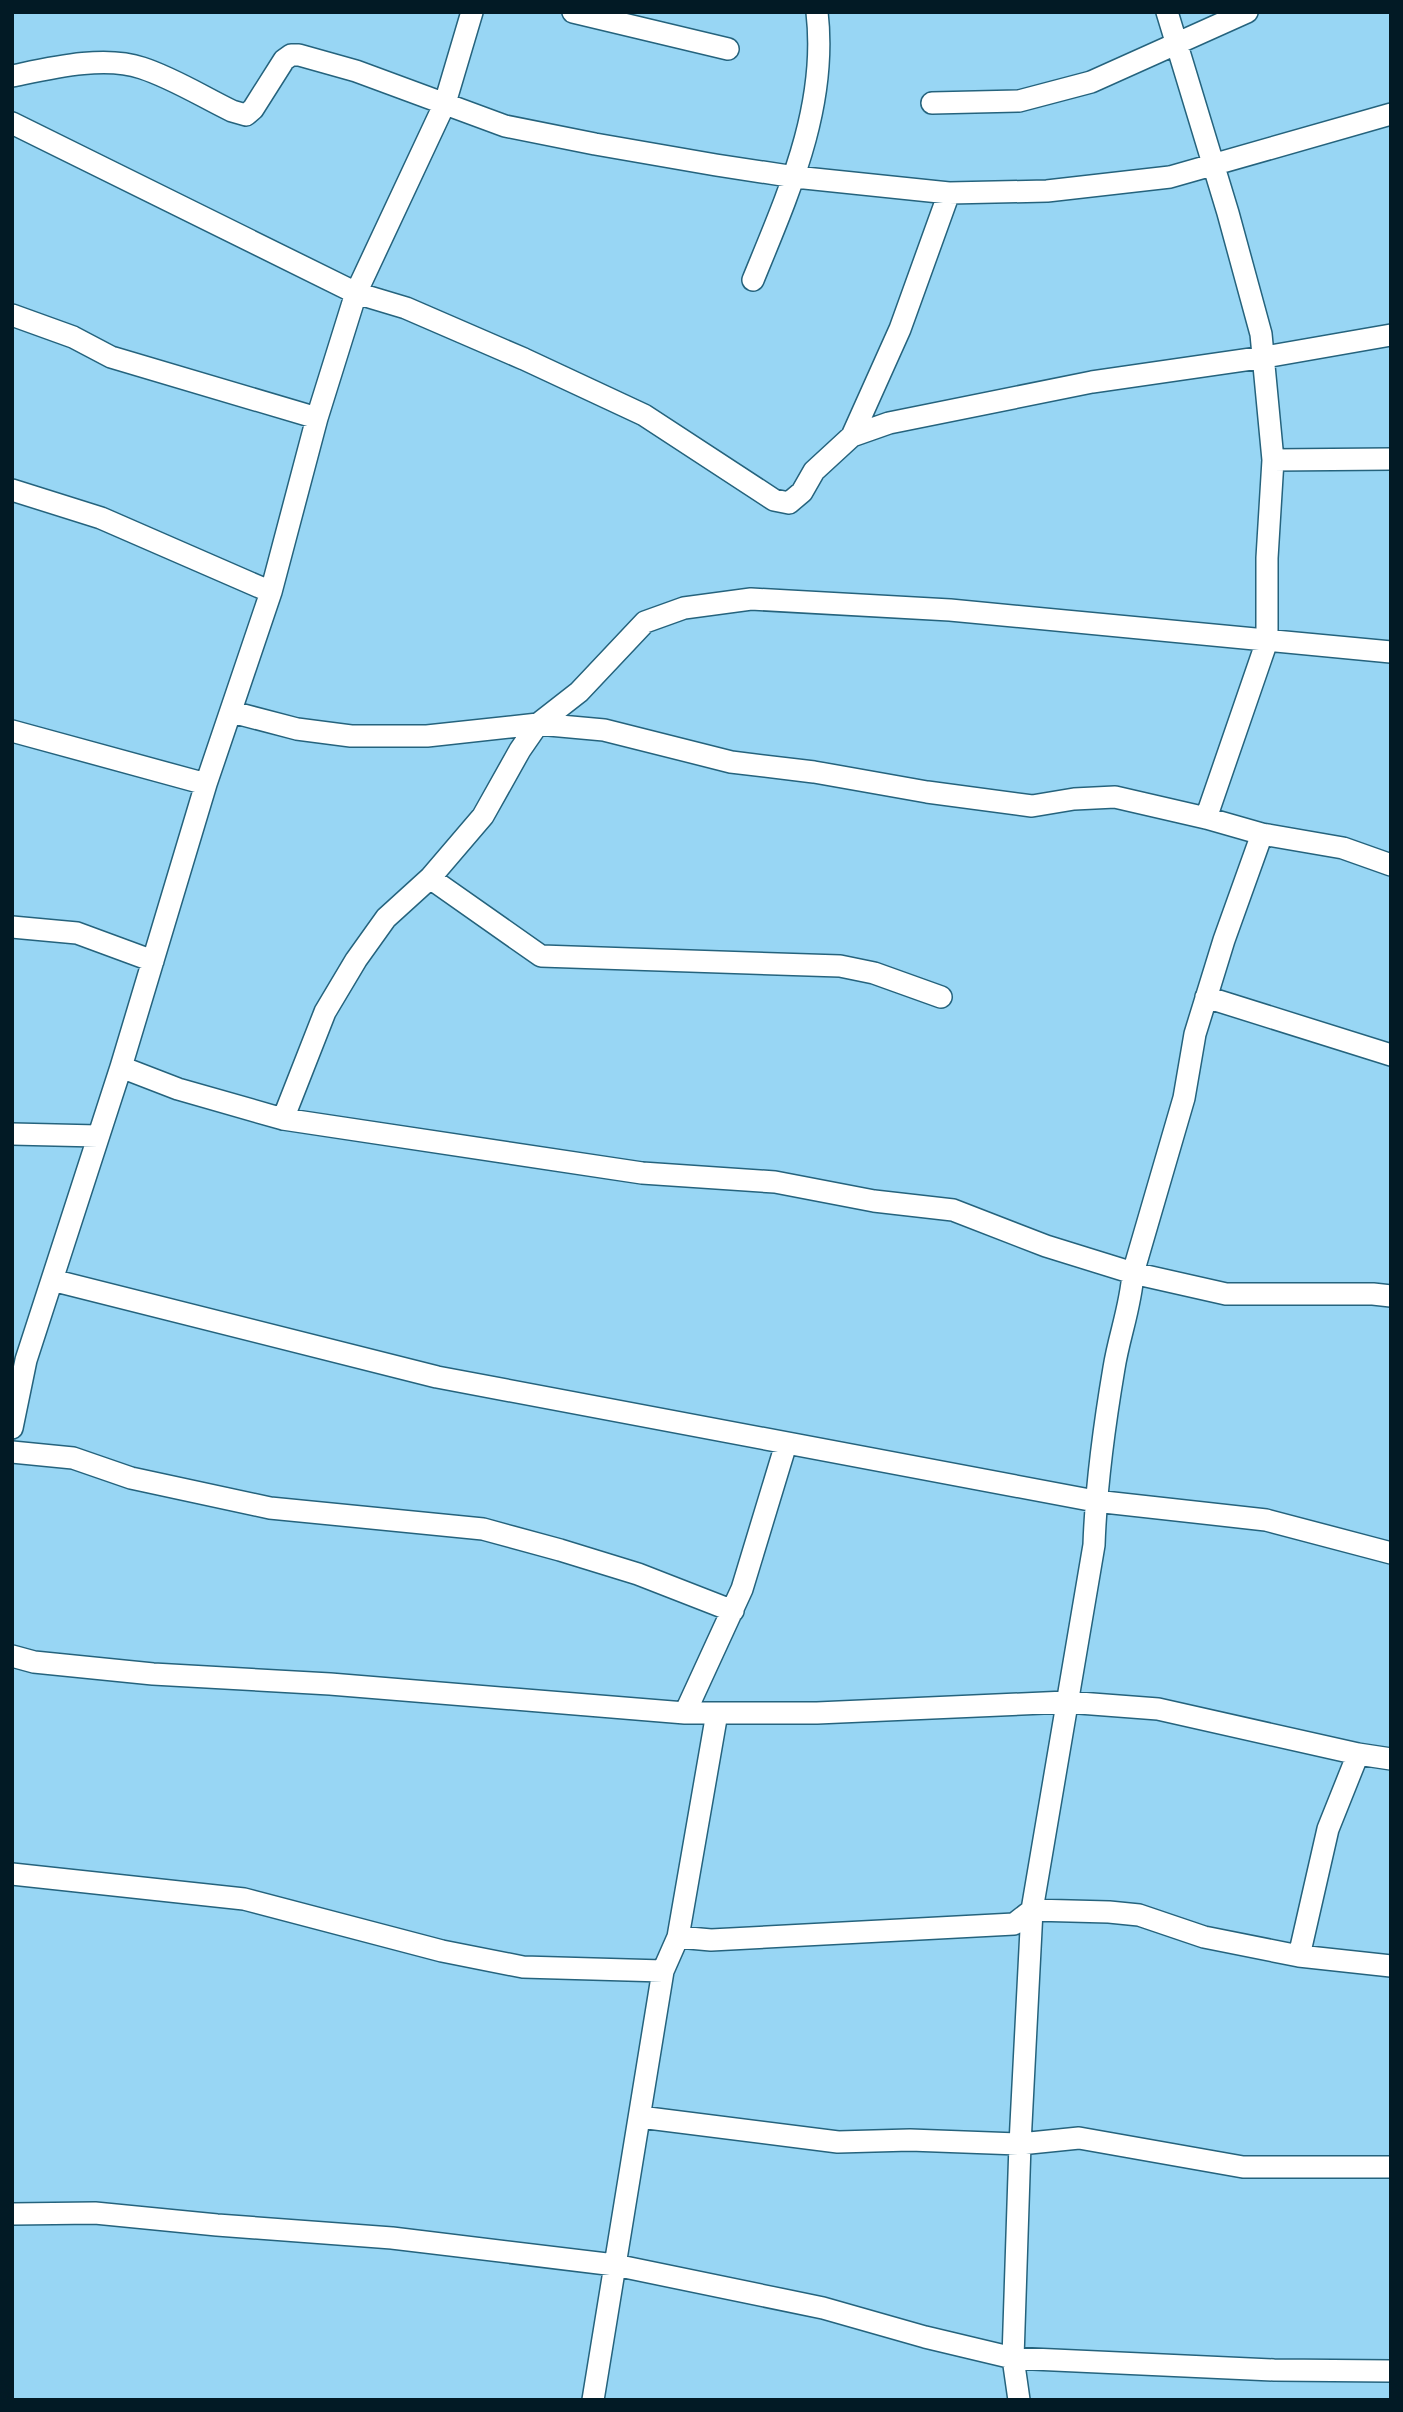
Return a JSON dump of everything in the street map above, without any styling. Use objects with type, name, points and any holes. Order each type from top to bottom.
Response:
[{"type":"street","points":[[12,1428],[19,1357],[52,1280],[121,1067],[206,784],[271,592],[317,418],[356,293],[445,103],[472,12]]},
{"type":"street","points":[[573,12],[728,49]]},
{"type":"street","points":[[753,280],[795,177],[816,98],[820,37],[817,12]]},
{"type":"street","points":[[1167,12],[1214,165],[1257,320],[1265,357],[1273,460],[1266,558],[1266,641],[1206,817]]},
{"type":"street","points":[[932,103],[1019,101],[1091,82],[1247,12]]},
{"type":"street","points":[[12,76],[68,65],[102,63],[141,67],[232,111],[246,115],[253,109],[284,60],[291,55],[299,55],[356,71],[505,126],[595,144],[795,177],[949,193],[1047,191],[1170,177],[1391,114]]},
{"type":"street","points":[[12,123],[356,293],[406,308],[645,415],[774,500],[789,503],[802,492],[814,471],[852,436],[889,423],[1092,382],[1265,357],[1391,335]]},
{"type":"street","points":[[852,436],[900,328],[949,193]]},
{"type":"street","points":[[12,315],[73,337],[111,357],[317,418]]},
{"type":"street","points":[[1273,460],[1391,459]]},
{"type":"street","points":[[12,490],[101,518],[271,592]]},
{"type":"street","points":[[283,1119],[326,1012],[356,960],[386,918],[430,878],[483,816],[520,750],[538,724],[579,692],[645,622],[684,608],[751,599],[950,610],[1391,652]]},
{"type":"street","points":[[232,712],[297,729],[351,736],[428,736],[538,724],[604,730],[731,762],[814,772],[927,792],[1032,806],[1074,799],[1115,797],[1206,817],[1262,834],[1343,848],[1391,864]]},
{"type":"street","points":[[12,731],[206,784]]},
{"type":"street","points":[[1019,2400],[1013,2358],[1032,1910],[1094,1545],[1095,1501],[1114,1366],[1131,1296],[1133,1273],[1184,1098],[1195,1034],[1262,834]]},
{"type":"street","points":[[430,878],[541,956],[840,966],[874,973],[942,997]]},
{"type":"street","points":[[12,928],[77,933],[153,961]]},
{"type":"street","points":[[1206,997],[1391,1055]]},
{"type":"street","points":[[121,1067],[178,1089],[283,1119],[642,1173],[775,1182],[874,1201],[953,1210],[1046,1246],[1133,1273],[1226,1294],[1391,1296]]},
{"type":"street","points":[[12,1134],[98,1136]]},
{"type":"street","points":[[52,1280],[437,1377],[1095,1501],[1266,1520],[1391,1553]]},
{"type":"street","points":[[685,1713],[742,1589],[786,1444]]},
{"type":"street","points":[[12,1452],[73,1458],[131,1478],[270,1508],[483,1530],[560,1549],[638,1574],[733,1611]]},
{"type":"street","points":[[12,1656],[34,1662],[153,1674],[330,1684],[685,1713],[817,1713],[1066,1702],[1157,1710],[1391,1759]]},
{"type":"street","points":[[593,2400],[663,1971],[678,1937],[717,1713]]},
{"type":"street","points":[[1299,1956],[1328,1829],[1358,1754]]},
{"type":"street","points":[[12,1874],[244,1899],[442,1951],[523,1967],[663,1971]]},
{"type":"street","points":[[678,1937],[711,1940],[1014,1924],[1032,1910],[1109,1912],[1139,1915],[1205,1937],[1299,1956],[1391,1966]]},
{"type":"street","points":[[640,2117],[838,2142],[910,2140],[1020,2144],[1079,2138],[1243,2167],[1391,2167]]},
{"type":"street","points":[[12,2214],[95,2213],[392,2238],[615,2265],[822,2308],[1013,2358],[1261,2370],[1391,2371]]}]
